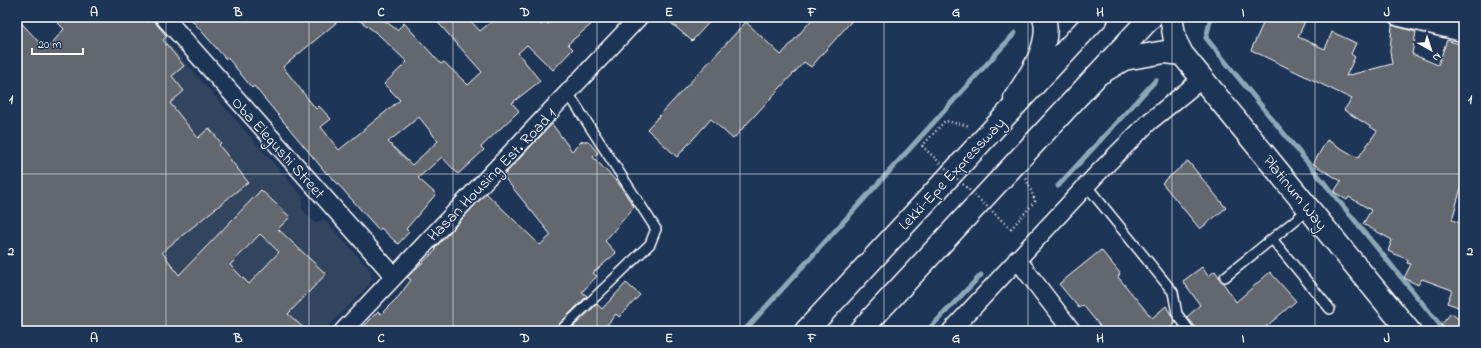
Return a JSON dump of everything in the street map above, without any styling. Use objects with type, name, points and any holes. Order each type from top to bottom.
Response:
[{"type":"main road","points":[[1001,119],[1025,83],[1042,49],[1044,43],[1044,17]]},
{"type":"main road","name":"Lekki-Epe Expressway","points":[[806,331],[1097,17]]},
{"type":"main road","points":[[860,331],[1151,17]]},
{"type":"main road","name":"Platinum Way","points":[[1171,17],[1175,40],[1182,54],[1409,331]]},
{"type":"main road","points":[[1099,74],[1124,59],[1165,52],[1182,54]]},
{"type":"street","name":"Oba Elegushi Street","points":[[164,17],[394,276]]},
{"type":"street","name":"Hasan Housing Est. Road 1","points":[[343,331],[639,17]]},
{"type":"street","points":[[1398,17],[1464,33]]},
{"type":"street","points":[[952,331],[1086,185],[1150,122],[1203,78]]},
{"type":"street","points":[[1017,259],[1072,331]]},
{"type":"lane","points":[[560,331],[650,244],[656,229],[568,93]]},
{"type":"lane","points":[[1086,185],[1173,292],[1177,314],[1190,331]]},
{"type":"lane","points":[[1225,277],[1309,209]]},
{"type":"lane","points":[[1272,239],[1330,309]]},
{"type":"path","points":[[945,121],[922,146],[1011,228],[1035,202]]},
{"type":"shaded area","points":[[155,28],[303,197],[302,209],[315,223],[324,219],[371,271],[372,278],[369,285],[324,331],[17,331],[17,61]]},
{"type":"building","points":[[52,17],[141,17],[148,22],[151,18],[167,36],[163,40],[184,66],[172,76],[184,91],[170,103],[198,138],[209,128],[221,143],[219,145],[248,182],[162,252],[179,275],[261,190],[290,217],[278,229],[326,274],[288,314],[307,331],[17,331],[17,18],[46,50],[64,29]],"holes":[[[260,234],[279,252],[249,284],[230,265]]]},
{"type":"building","points":[[189,17],[343,17],[283,67],[316,109],[319,106],[331,119],[321,127],[339,150],[400,100],[384,84],[407,62],[379,35],[355,17],[380,17],[397,30],[404,23],[441,64],[444,62],[468,85],[482,72],[433,17],[467,17],[480,31],[497,17],[535,17],[541,25],[545,21],[548,24],[557,17],[600,17],[568,44],[573,49],[553,70],[527,45],[518,53],[540,81],[512,103],[519,111],[481,147],[484,150],[458,174],[442,157],[418,178],[436,194],[406,229],[409,232],[398,244],[381,228],[379,230],[328,173],[327,174],[254,86],[252,88],[228,58],[226,59]],"holes":[[[419,117],[438,141],[412,165],[388,142]]]},
{"type":"building","points":[[664,17],[714,17],[692,41]]},
{"type":"building","points":[[814,17],[855,17],[811,67],[804,62],[733,139],[711,119],[677,157],[647,129],[746,22],[781,55]]},
{"type":"building","points":[[1266,17],[1307,17],[1298,37],[1325,49],[1332,32],[1356,43],[1351,54],[1355,57],[1346,76],[1392,64],[1390,51],[1392,25],[1416,32],[1412,54],[1438,65],[1447,40],[1464,46],[1464,177],[1452,220],[1464,224],[1464,309],[1447,303],[1452,290],[1422,279],[1418,285],[1404,278],[1411,264],[1407,263],[1408,260],[1388,251],[1392,240],[1363,224],[1371,210],[1349,197],[1347,200],[1334,192],[1341,181],[1313,164],[1327,140],[1358,158],[1377,131],[1344,110],[1352,99],[1251,50]]},
{"type":"building","points":[[552,124],[572,151],[582,141],[588,141],[598,153],[593,157],[619,184],[634,207],[605,241],[616,253],[593,273],[597,276],[582,292],[587,296],[556,327],[554,331],[360,331],[378,311],[381,314],[399,296],[411,280],[407,277],[436,250],[435,248],[486,193],[540,245],[551,235],[503,176]]},
{"type":"building","points":[[1188,161],[1226,208],[1200,229],[1162,183]]},
{"type":"building","points":[[1101,250],[1120,273],[1118,277],[1152,318],[1166,306],[1176,323],[1166,331],[1104,331],[1083,305],[1079,308],[1059,284]]},
{"type":"building","points":[[1202,267],[1208,276],[1215,271],[1236,302],[1270,272],[1296,301],[1261,331],[1199,331],[1187,317],[1200,305],[1183,281]]},
{"type":"building","points":[[626,283],[640,295],[619,317],[616,314],[602,331],[569,331],[597,304],[602,309]]},
{"type":"building","points":[[1451,313],[1464,324],[1464,331],[1449,331],[1441,325]]},
{"type":"waterway","points":[[1211,17],[1206,38],[1445,331]]},
{"type":"waterway","points":[[744,331],[1015,33]]},
{"type":"waterway","points":[[1058,186],[1156,80]]},
{"type":"waterway","points":[[927,331],[981,275]]}]
